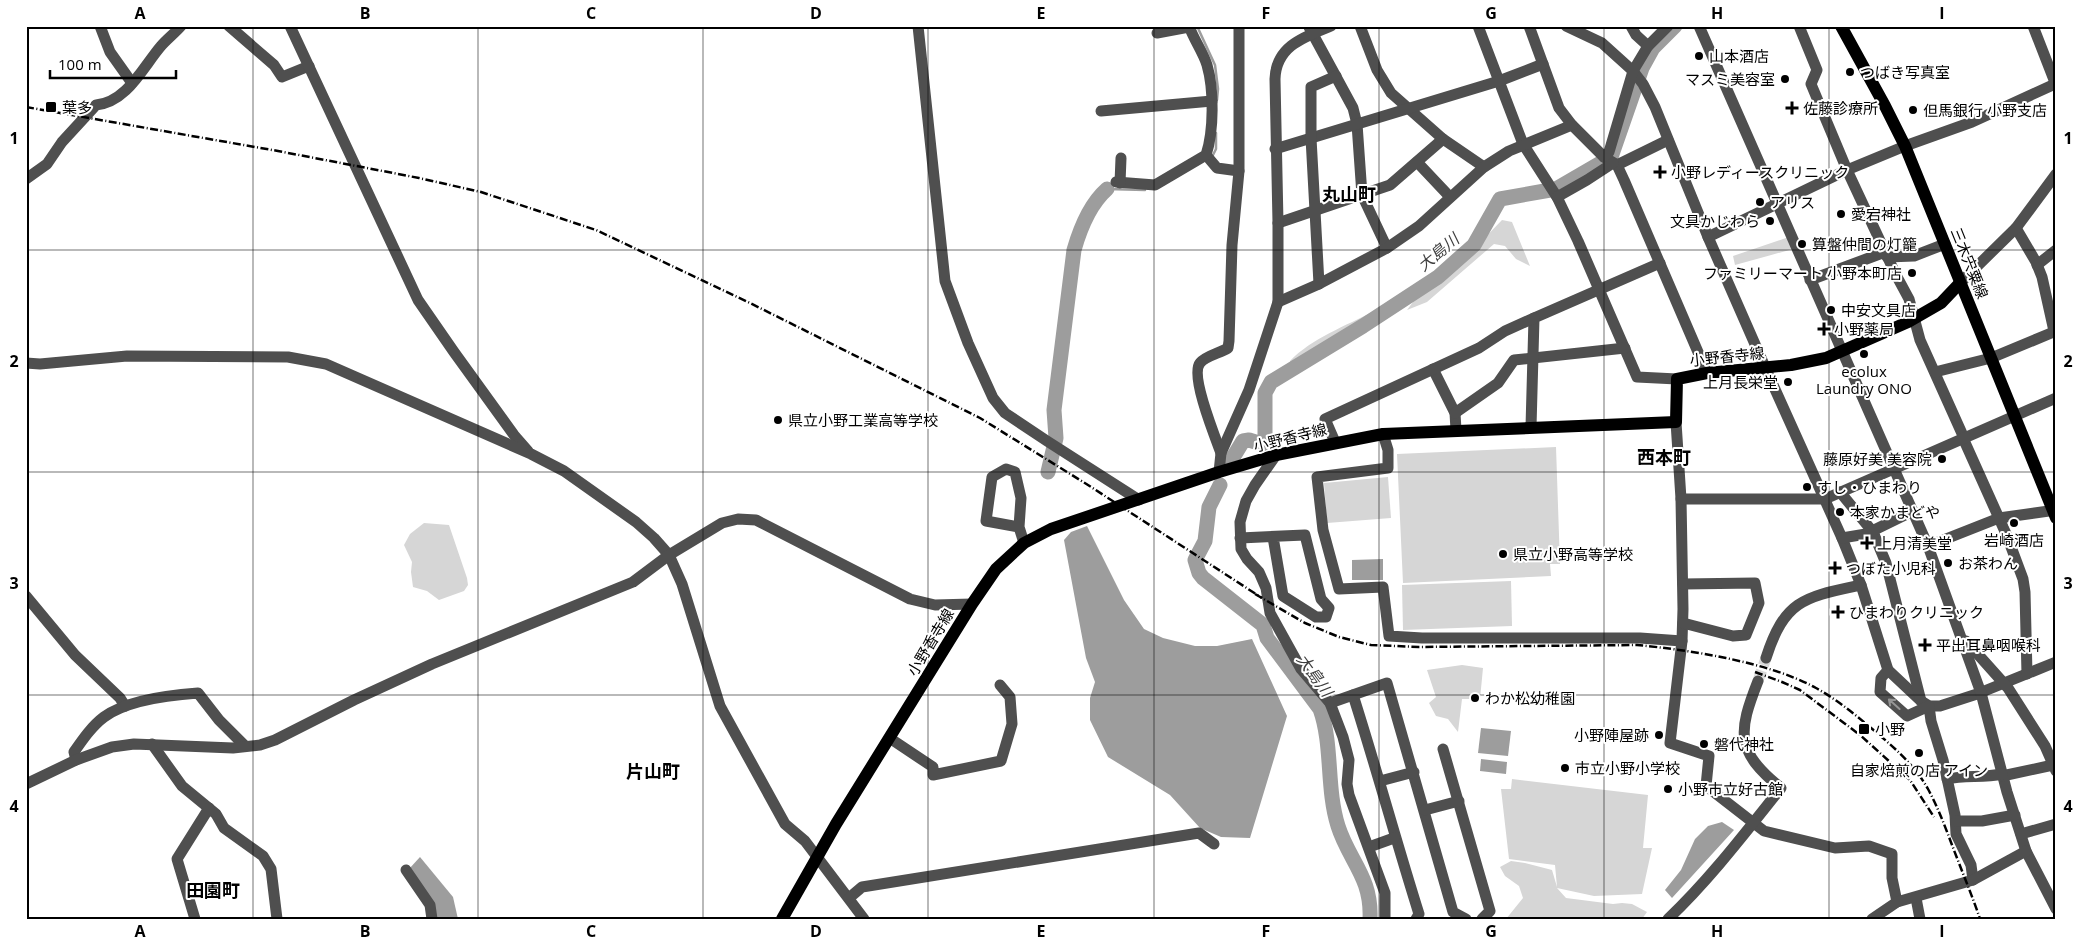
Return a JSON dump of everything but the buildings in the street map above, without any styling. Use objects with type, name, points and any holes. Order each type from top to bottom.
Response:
[{"type":"main road","name":"三木宍粟線","points":[[1841,26],[1886,106],[1905,146],[1990,358],[2055,513]]},
{"type":"main road","name":"小野香寺線","points":[[782,919],[972,604],[996,569],[1024,543],[1051,529],[1219,472],[1276,455],[1335,442],[1383,434],[1676,422],[1677,379],[1800,364],[1826,358],[1916,318],[1941,303],[1960,283]]},
{"type":"street","points":[[100,26],[110,52],[132,83]]},
{"type":"street","points":[[26,179],[47,164],[62,142],[96,105],[107,104],[132,83],[163,44],[181,26]]},
{"type":"street","points":[[229,26],[274,65],[282,77],[309,66]]},
{"type":"street","points":[[290,26],[418,300],[509,427],[531,454]]},
{"type":"street","points":[[918,26],[946,281],[968,343],[993,398],[1005,412],[1047,442],[1139,500]]},
{"type":"street","points":[[1221,453],[1202,398],[1196,370],[1201,361],[1228,348],[1232,245],[1238,171],[1239,26]]},
{"type":"street","points":[[1219,472],[1221,453],[1249,390],[1278,302],[1278,223],[1275,149],[1276,65],[1288,47],[1311,30],[1331,26]]},
{"type":"street","points":[[1360,26],[1377,70],[1391,93],[1443,139],[1484,167]]},
{"type":"street","points":[[1478,26],[1523,144],[1557,197],[1637,377],[1677,379]]},
{"type":"street","points":[[1529,26],[1559,108],[1572,125],[1611,161]]},
{"type":"street","points":[[1566,26],[1602,43],[1633,71],[1647,92],[1765,368],[1842,538],[1861,585],[1888,670],[1925,703],[1940,706],[1981,693],[2056,662]]},
{"type":"street","points":[[1631,26],[1636,35],[1648,46]]},
{"type":"street","points":[[1668,26],[1648,46],[1633,71],[1609,152],[1611,161],[1660,263],[1707,374]]},
{"type":"street","points":[[1699,26],[1776,205],[1928,546],[1981,693],[2002,775],[2026,851],[2056,910]]},
{"type":"street","points":[[1799,26],[1817,70],[1811,84],[1847,170],[1886,254],[1910,299],[1920,340],[2020,570],[2025,592],[2027,674]]},
{"type":"street","points":[[1708,237],[1847,170],[1905,146],[1972,122],[2056,85],[2033,26]]},
{"type":"street","points":[[1157,33],[1189,27],[1207,64],[1212,101],[1208,157],[1217,168],[1238,171]]},
{"type":"street","points":[[1311,30],[1353,108],[1357,124],[1362,195],[1387,248]]},
{"type":"street","points":[[1275,149],[1499,81],[1543,64]]},
{"type":"street","points":[[1319,284],[1311,87],[1336,76]]},
{"type":"street","points":[[1101,111],[1212,101]]},
{"type":"street","points":[[1278,302],[1319,284],[1387,248],[1420,226],[1484,167],[1509,150],[1572,125]]},
{"type":"street","points":[[1278,223],[1390,184],[1443,139]]},
{"type":"street","points":[[1557,197],[1587,180],[1611,161],[1668,140]]},
{"type":"street","points":[[1121,158],[1118,182],[1155,185],[1208,157]]},
{"type":"street","points":[[1417,162],[1450,197]]},
{"type":"street","points":[[1960,283],[2016,228],[2056,174]]},
{"type":"street","points":[[1935,372],[1990,358],[2055,331],[2042,277],[2016,228]]},
{"type":"street","points":[[1810,280],[1886,254],[1914,256],[1945,244]]},
{"type":"street","points":[[2037,265],[2056,250]]},
{"type":"street","points":[[1335,442],[1325,419],[1479,348],[1505,332],[1534,318],[1660,263]]},
{"type":"street","points":[[1531,427],[1534,318]]},
{"type":"street","points":[[1455,413],[1498,383],[1514,360],[1625,348]]},
{"type":"street","points":[[26,363],[40,364],[127,356],[288,357],[326,364],[531,454],[564,471],[636,522],[669,555],[682,584],[720,706],[784,824],[805,841],[850,898],[864,919]]},
{"type":"street","points":[[1433,369],[1455,413],[1456,430]]},
{"type":"street","points":[[1681,499],[1825,499],[2056,398]]},
{"type":"street","points":[[1676,422],[1681,499],[1683,623],[1670,743],[1709,756],[1706,786],[1754,822],[1764,832],[1836,848],[1869,846],[1892,854],[1892,878],[1897,902]]},
{"type":"street","points":[[1383,434],[1388,450],[1388,468],[1317,477],[1323,530],[1339,589],[1383,587],[1388,636],[1422,638],[1640,638],[1682,641]]},
{"type":"street","points":[[1276,455],[1246,501],[1240,522],[1241,549],[1259,572],[1266,588],[1270,613],[1301,669],[1330,703],[1343,737],[1349,760],[1348,796],[1385,893],[1384,919]]},
{"type":"street","points":[[1019,527],[986,521],[992,477],[1006,469],[1015,472],[1021,498],[1019,527],[1024,543]]},
{"type":"street","points":[[1840,492],[1873,532],[1886,563],[1947,779],[1956,821],[1956,834],[1971,865],[1973,880]]},
{"type":"street","points":[[1842,538],[1873,532],[1912,511]]},
{"type":"street","points":[[1928,546],[1999,518],[2055,513]]},
{"type":"street","points":[[26,784],[76,760],[112,747],[152,744],[207,748],[260,745],[276,740],[354,700],[432,664],[633,582],[669,555],[722,523],[738,519],[756,520],[910,599],[935,605],[972,604]]},
{"type":"street","points":[[1240,538],[1305,535],[1321,599],[1329,608],[1326,617],[1316,617],[1283,596],[1273,537]]},
{"type":"street","points":[[1682,584],[1755,583],[1759,602],[1746,635],[1733,636],[1683,623]]},
{"type":"street","points":[[1766,658],[1777,629],[1784,617],[1794,607],[1819,594],[1861,585]]},
{"type":"street","points":[[26,596],[59,638],[120,698],[125,706]]},
{"type":"street","points":[[1947,779],[1962,776],[1984,778],[2054,768],[2050,744],[2004,683],[1962,637]]},
{"type":"street","points":[[1888,670],[1881,678],[1880,692],[1907,716],[1925,703]]},
{"type":"street","points":[[1668,919],[1692,896],[1780,788],[1754,763],[1745,741],[1744,723],[1758,681]]},
{"type":"street","points":[[1330,703],[1387,682],[1453,912],[1466,919]]},
{"type":"street","points":[[891,739],[933,768],[933,775],[1001,761],[1012,724],[1010,697],[1000,685]]},
{"type":"street","points":[[76,760],[74,752],[95,725],[104,717],[125,706],[181,694],[198,693],[219,720],[245,746]]},
{"type":"street","points":[[1353,695],[1380,780],[1394,838],[1419,914],[1416,919]]},
{"type":"street","points":[[152,744],[182,786],[216,814],[224,828],[263,856],[271,869],[276,919]]},
{"type":"street","points":[[1443,749],[1490,911],[1482,919]]},
{"type":"street","points":[[1380,780],[1414,772]]},
{"type":"street","points":[[1425,810],[1459,801]]},
{"type":"street","points":[[195,919],[177,859],[209,808]]},
{"type":"street","points":[[1956,821],[1982,821],[2015,815]]},
{"type":"street","points":[[2021,834],[2056,824]]},
{"type":"street","points":[[850,898],[862,887],[1199,834],[1214,844]]},
{"type":"street","points":[[1368,847],[1394,838]]},
{"type":"street","points":[[1872,919],[1897,902],[1973,880],[2026,851]]},
{"type":"street","points":[[406,870],[430,905],[432,919]]},
{"type":"street","points":[[1916,898],[1920,919]]},
{"type":"shaded area","points":[[1502,220],[1512,222],[1530,266],[1516,259],[1505,246],[1494,244],[1427,302],[1407,310],[1416,298],[1449,275]]},
{"type":"shaded area","points":[[1789,237],[1793,249],[1735,265],[1733,256]]},
{"type":"shaded area","points":[[1374,311],[1351,330],[1290,368],[1290,361],[1308,346]]},
{"type":"shaded area","points":[[1556,447],[1560,564],[1550,564],[1551,576],[1403,583],[1397,454]]},
{"type":"shaded area","points":[[1388,477],[1391,518],[1327,523],[1324,483]]},
{"type":"shaded area","points":[[424,523],[449,525],[467,578],[468,585],[464,591],[439,600],[427,591],[413,587],[412,562],[404,545],[410,534]]},
{"type":"shaded area","points":[[1087,526],[1124,600],[1144,629],[1163,638],[1195,646],[1217,646],[1252,639],[1287,716],[1250,838],[1221,837],[1200,828],[1170,795],[1108,757],[1090,720],[1090,698],[1095,682],[1086,658],[1064,540],[1071,532]]},
{"type":"shaded area","points":[[1383,559],[1383,580],[1352,580],[1352,560]]},
{"type":"shaded area","points":[[1511,581],[1512,626],[1403,630],[1402,585]]},
{"type":"shaded area","points":[[1462,665],[1483,668],[1480,699],[1462,699],[1458,732],[1448,719],[1436,716],[1429,703],[1436,697],[1427,670]]},
{"type":"shaded area","points":[[1481,728],[1511,731],[1508,756],[1478,753]]},
{"type":"shaded area","points":[[1481,759],[1507,762],[1506,774],[1480,771]]},
{"type":"shaded area","points":[[1512,779],[1648,795],[1643,848],[1652,848],[1642,894],[1594,896],[1557,888],[1566,898],[1613,904],[1632,904],[1647,912],[1642,919],[1506,919],[1523,898],[1519,886],[1505,876],[1500,867],[1511,861],[1552,870],[1557,887],[1555,865],[1509,859],[1501,789],[1511,789]]},
{"type":"shaded area","points":[[1722,822],[1734,830],[1672,898],[1665,890],[1681,870],[1695,839],[1708,826]]},
{"type":"shaded area","points":[[420,857],[453,897],[458,919],[436,919],[409,869]]},
{"type":"waterway","points":[[1197,26],[1215,65],[1218,89],[1217,100]]},
{"type":"waterway","name":"大島川","points":[[1229,464],[1243,441],[1249,440],[1262,444],[1265,442],[1265,393],[1271,382],[1363,326],[1438,277],[1474,245],[1500,199],[1556,189],[1611,157],[1642,68],[1653,48],[1675,26]]},
{"type":"waterway","points":[[1212,157],[1216,149],[1216,133]]},
{"type":"waterway","points":[[1107,189],[1145,190]]},
{"type":"waterway","points":[[1048,472],[1056,438],[1054,410],[1074,250],[1086,217],[1107,189]]},
{"type":"waterway","name":"大島川","points":[[1220,485],[1209,507],[1205,541],[1195,560],[1199,573],[1263,625],[1267,638],[1320,709],[1327,737],[1334,812],[1343,838],[1364,880],[1370,904],[1370,919]]},
{"type":"tunnel","points":[[1758,681],[1766,658]]},
{"type":"railway","points":[[26,107],[278,151],[419,178],[481,192],[596,230],[750,303],[980,418],[1088,485],[1262,598]]},
{"type":"railway","points":[[1255,594],[1305,623],[1339,637],[1371,645],[1419,647],[1637,645],[1681,650],[1753,664],[1797,679],[1816,688],[1848,709],[1892,746],[1917,773],[1928,789],[1940,814],[1980,919]]},
{"type":"railway","points":[[1755,672],[1800,690],[1860,735],[1910,780],[1934,817]]},
{"type":"place","name":"山本酒店","points":[[1699,56]]},
{"type":"place","name":"つばき写真室","points":[[1850,72]]},
{"type":"place","name":"マスミ美容室","points":[[1785,79]]},
{"type":"place","name":"葉多","points":[[51,107]]},
{"type":"place","name":"佐藤診療所","points":[[1792,108]]},
{"type":"place","name":"但馬銀行 小野支店","points":[[1913,110]]},
{"type":"place","name":"小野レディースクリニック","points":[[1660,172]]},
{"type":"place","name":"アリス","points":[[1760,202]]},
{"type":"place","name":"愛宕神社","points":[[1841,214]]},
{"type":"place","name":"文具かじわら","points":[[1770,221]]},
{"type":"place","name":"算盤仲間の灯籠","points":[[1802,244]]},
{"type":"place","name":"ファミリーマート 小野本町店","points":[[1912,273]]},
{"type":"place","name":"中安文具店","points":[[1831,310]]},
{"type":"place","name":"小野薬局","points":[[1824,329]]},
{"type":"place","name":"ecolux Laundry ONO","points":[[1864,354]]},
{"type":"place","name":"上月長栄堂","points":[[1788,382]]},
{"type":"place","name":"県立小野工業高等学校","points":[[778,420]]},
{"type":"place","name":"藤原好美 美容院","points":[[1942,459]]},
{"type":"place","name":"すし・ひまわり","points":[[1807,487]]},
{"type":"place","name":"本家かまどや","points":[[1840,512]]},
{"type":"place","name":"岩崎酒店","points":[[2014,523]]},
{"type":"place","name":"上月清美堂","points":[[1867,543]]},
{"type":"place","name":"県立小野高等学校","points":[[1503,554]]},
{"type":"place","name":"お茶わん","points":[[1948,563]]},
{"type":"place","name":"つぼた小児科","points":[[1835,568]]},
{"type":"place","name":"ひまわりクリニック","points":[[1838,612]]},
{"type":"place","name":"平出耳鼻咽喉科","points":[[1925,645]]},
{"type":"place","name":"わか松幼稚園","points":[[1475,698]]},
{"type":"place","name":"小野","points":[[1864,729]]},
{"type":"place","name":"小野陣屋跡","points":[[1659,735]]},
{"type":"place","name":"磐代神社","points":[[1704,744]]},
{"type":"place","name":"自家焙煎の店 アイン","points":[[1919,753]]},
{"type":"place","name":"市立小野小学校","points":[[1565,768]]},
{"type":"place","name":"小野市立好古館","points":[[1668,789]]},
{"type":"district","name":"丸山町","points":[[1349,194]]},
{"type":"district","name":"西本町","points":[[1664,457]]},
{"type":"district","name":"片山町","points":[[653,771]]},
{"type":"district","name":"田園町","points":[[213,890]]}]
